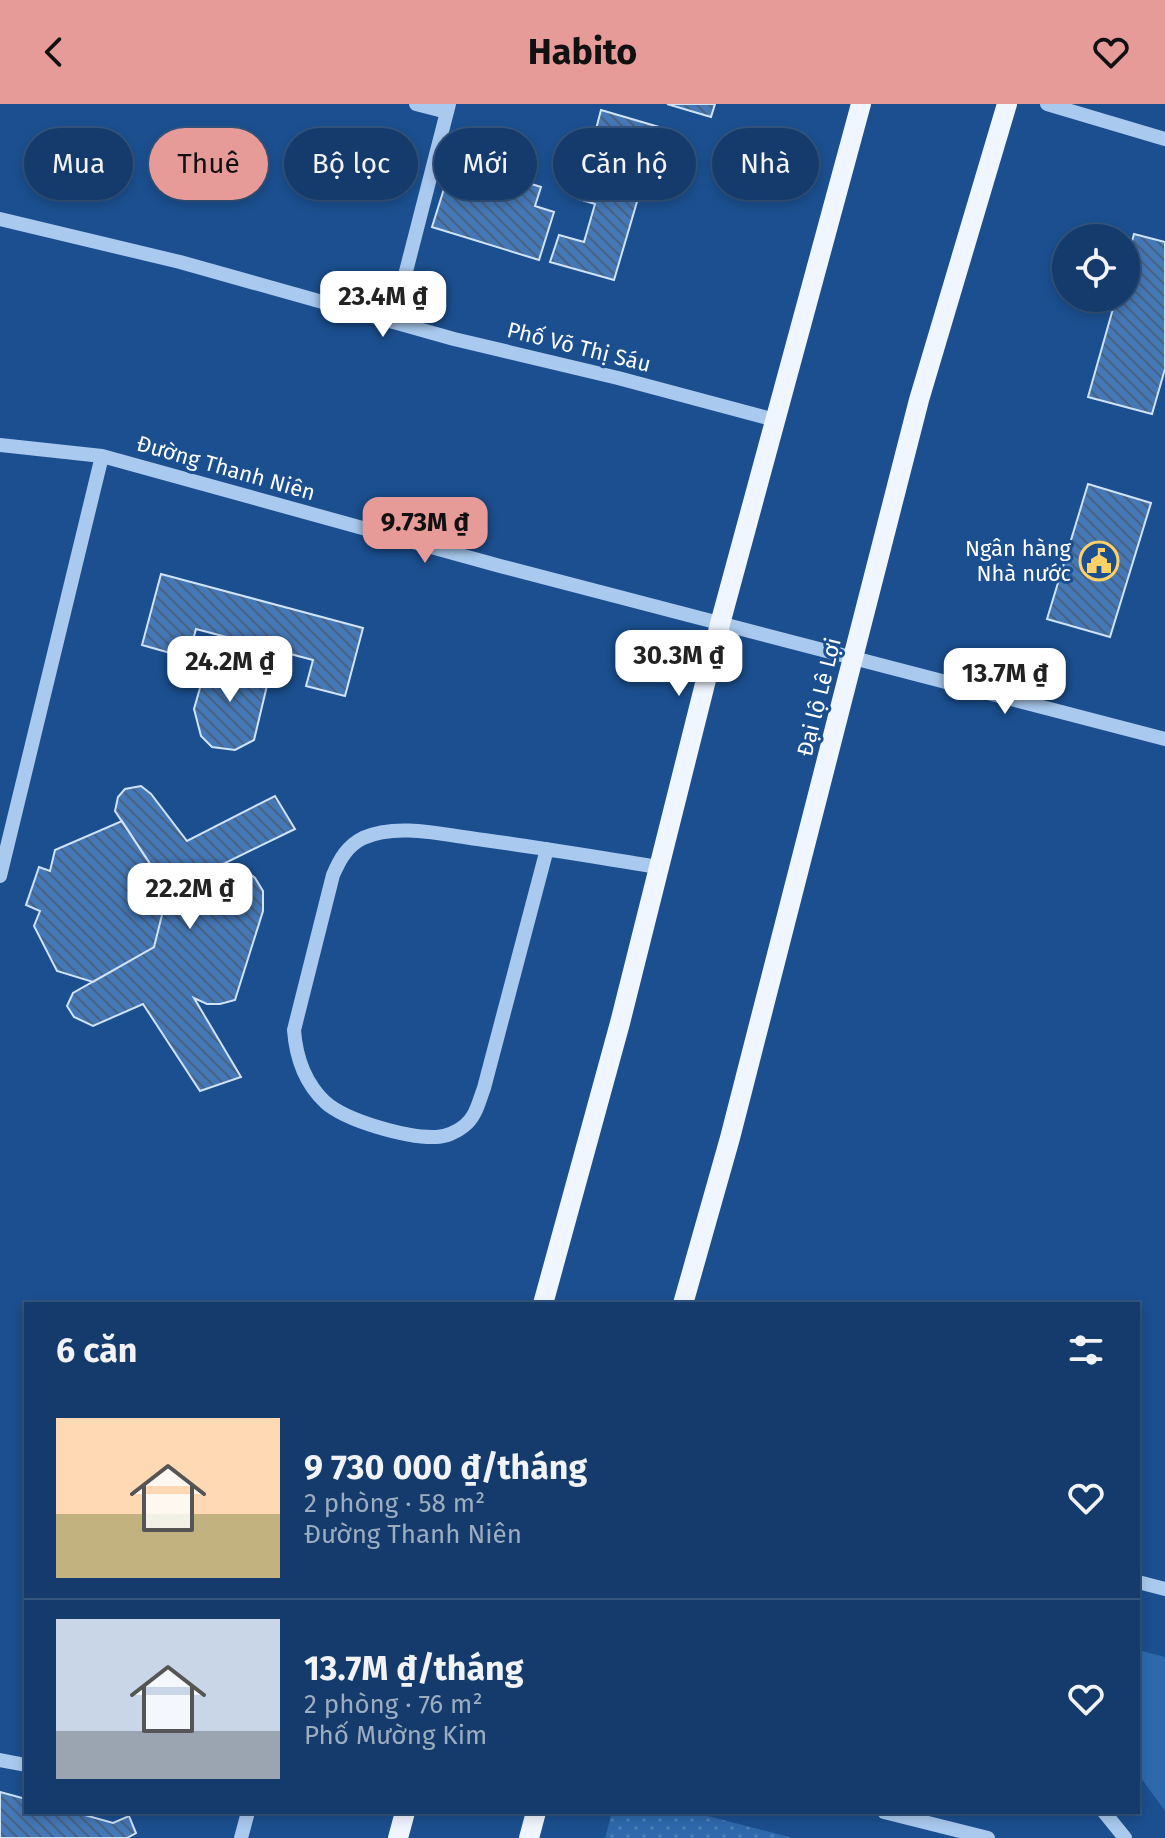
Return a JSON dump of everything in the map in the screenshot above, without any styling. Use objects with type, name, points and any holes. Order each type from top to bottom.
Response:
[{"type":"main road","points":[[544,1302],[620,1023],[720,624],[861,104]]},
{"type":"main road","name":"Đại lộ Lê Lợi","points":[[684,1302],[730,1138],[919,400],[1007,104]]},
{"type":"main road","points":[[398,1838],[404,1814]]},
{"type":"main road","points":[[529,1838],[535,1814]]},
{"type":"street","points":[[393,322],[448,108],[416,104]]},
{"type":"street","points":[[1047,104],[1165,139]]},
{"type":"street","name":"Phố Võ Thị Sáu","points":[[0,219],[180,262],[393,322],[775,420]]},
{"type":"street","name":"Đường Thanh Niên","points":[[0,445],[102,456],[720,624],[1165,739]]},
{"type":"street","points":[[0,876],[102,456]]},
{"type":"street","points":[[547,849],[484,1088],[474,1114],[465,1126],[438,1137],[422,1136],[377,1126],[343,1114],[326,1103],[309,1084],[301,1068],[294,1030],[333,875],[351,845],[365,837],[408,830],[547,849],[659,867]]},
{"type":"street","points":[[1140,1583],[1165,1589]]},
{"type":"street","points":[[0,1760],[24,1765]]},
{"type":"street","points":[[241,1838],[244,1814]]},
{"type":"street","points":[[892,1814],[988,1838]]},
{"type":"street","points":[[1106,1814],[1125,1838]]},
{"type":"shaded area","points":[[1140,1651],[1165,1657],[1165,1811],[1140,1777]]},
{"type":"shaded area","points":[[611,1814],[700,1814],[793,1838],[605,1838]]},
{"type":"building","points":[[667,104],[715,104],[711,117]]},
{"type":"building","points":[[601,110],[659,127],[659,128],[596,128]]},
{"type":"building","points":[[440,200],[537,200],[535,206],[554,212],[539,260],[432,227]]},
{"type":"building","points":[[582,200],[638,200],[614,280],[550,262],[559,235],[584,242],[595,204]]},
{"type":"building","points":[[1140,236],[1165,242],[1165,369],[1152,414],[1088,397],[1112,312],[1140,312]]},
{"type":"building","name":"Ngân hàng Nhà nước","points":[[1088,484],[1151,503],[1110,637],[1047,619]]},
{"type":"building","points":[[161,574],[363,628],[345,696],[306,686],[313,660],[196,629],[188,658],[142,645]]},
{"type":"building","points":[[209,656],[270,673],[254,740],[235,750],[212,747],[201,736],[194,709]]},
{"type":"building","points":[[141,786],[151,794],[187,841],[275,796],[295,829],[221,865],[248,872],[255,878],[263,891],[263,911],[235,1000],[207,1004],[194,998],[241,1077],[200,1091],[143,1004],[93,1026],[74,1017],[67,1006],[73,993],[154,947],[168,891],[115,811],[118,797],[125,789]]},
{"type":"building","points":[[122,821],[168,891],[154,947],[93,982],[57,971],[34,926],[40,911],[26,905],[39,867],[50,871],[55,850]]},
{"type":"building","points":[[0,1792],[24,1798],[24,1814],[81,1814],[113,1823],[129,1816],[136,1833],[127,1838],[0,1838]]},
{"type":"place","name":"Ngân hàng Nhà nước","points":[[1099,561]]}]
